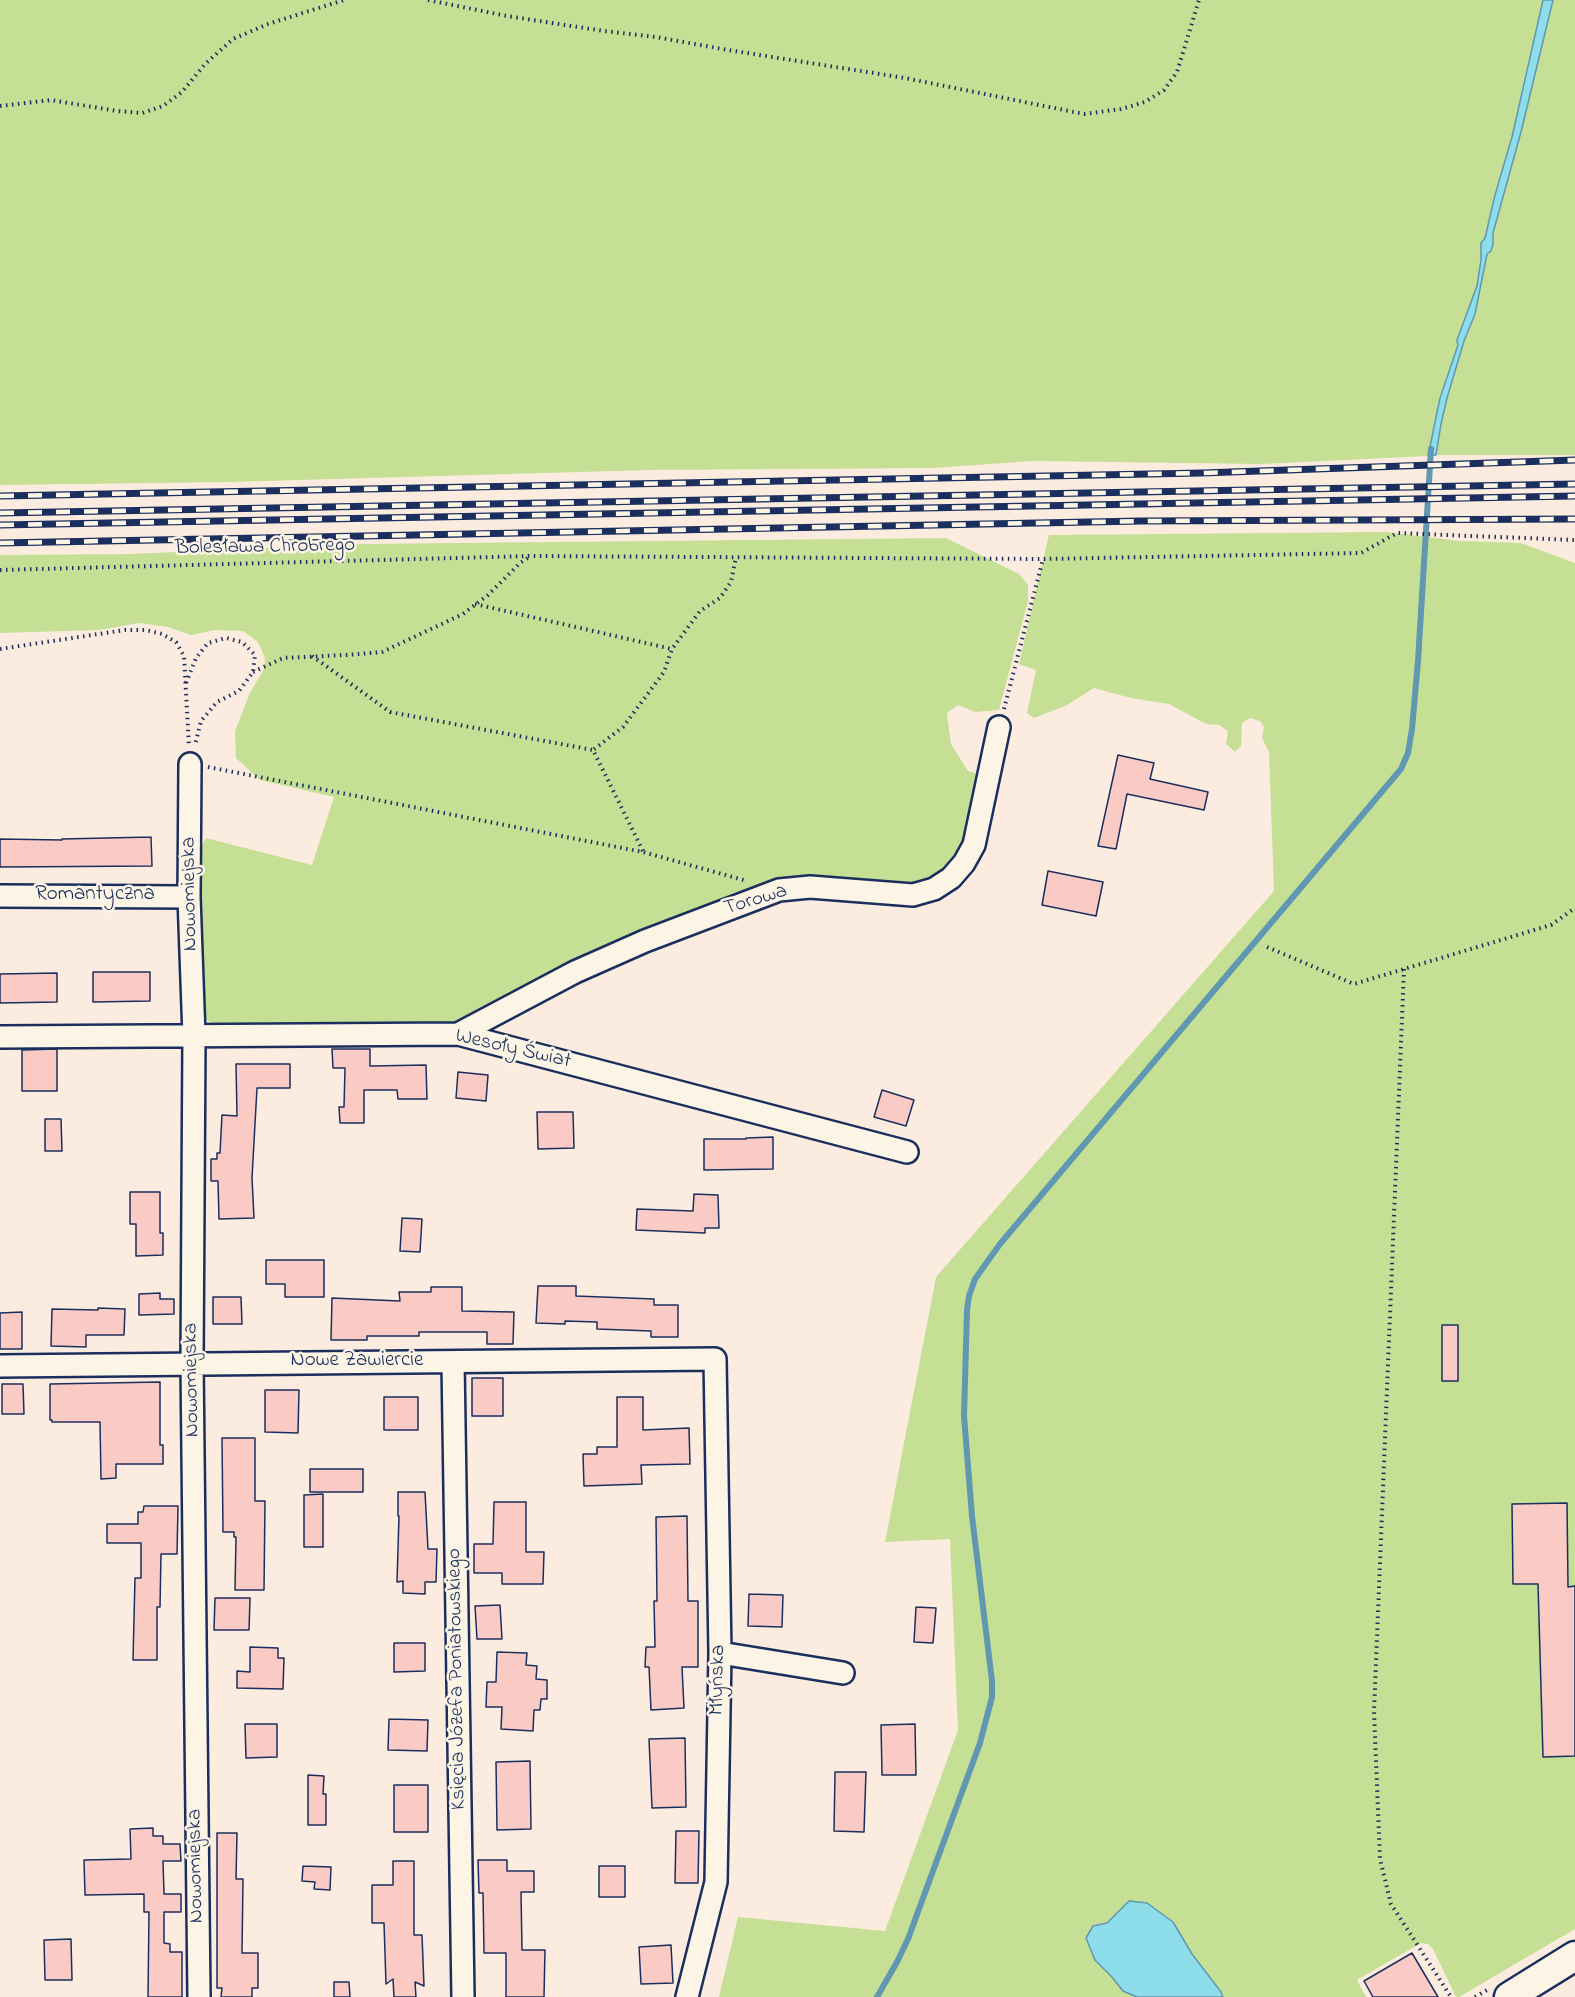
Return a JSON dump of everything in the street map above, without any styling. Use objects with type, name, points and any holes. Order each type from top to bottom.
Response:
[{"type":"street","name":"Torowa","points":[[458,1034],[575,972],[645,941],[779,890],[810,887],[913,895],[934,890],[951,878],[964,863],[974,845],[999,728]]},
{"type":"street","name":"Nowomiejska","points":[[190,764],[189,897],[194,1036],[192,1363],[198,1997]]},
{"type":"street","name":"Romantyczna","points":[[0,896],[189,897]]},
{"type":"street","name":"Wesoły Świat","points":[[0,1037],[458,1034],[907,1152]]},
{"type":"street","name":"Nowe Zawiercie","points":[[0,1366],[715,1359]]},
{"type":"street","name":"Młyńska","points":[[687,1997],[716,1882],[720,1653],[715,1359]]},
{"type":"street","name":"Księcia Józefa Poniatowskiego","points":[[453,1362],[463,1997]]},
{"type":"street","points":[[720,1653],[843,1672]]},
{"type":"street","points":[[1509,1997],[1575,1956]]},
{"type":"path","points":[[0,106],[51,100],[117,111],[142,112],[163,105],[182,92],[206,64],[233,39],[268,24],[344,0]]},
{"type":"path","points":[[428,0],[462,3],[507,16],[656,37],[905,78],[1084,114],[1121,110],[1145,102],[1164,90],[1177,72],[1199,0]]},
{"type":"path","name":"Bolesława Chrobrego","points":[[0,570],[531,556],[1043,560],[1361,553],[1397,534],[1575,540]]},
{"type":"path","points":[[190,764],[201,721],[217,702],[239,691],[253,672],[283,658],[382,652],[464,614],[488,595],[520,563],[531,556]]},
{"type":"path","points":[[311,656],[390,712],[593,750],[623,727],[664,672],[672,649],[700,611],[720,598],[730,582],[736,557]]},
{"type":"path","points":[[999,728],[1043,560]]},
{"type":"path","points":[[475,604],[672,649]]},
{"type":"path","points":[[0,649],[125,630],[145,630],[162,634],[176,642],[184,656],[190,764]]},
{"type":"path","points":[[185,686],[196,658],[208,643],[226,638],[243,642],[255,654],[253,672]]},
{"type":"path","points":[[593,750],[643,852]]},
{"type":"path","points":[[190,764],[643,852],[779,890]]},
{"type":"path","points":[[1267,947],[1354,984],[1551,925],[1575,908]]},
{"type":"path","points":[[1404,969],[1374,1711],[1380,1859],[1391,1904],[1451,1997]]},
{"type":"green space","points":[[0,0],[1543,0],[1512,137],[1485,238],[1481,243],[1477,286],[1457,340],[1458,345],[1440,398],[1428,456],[1262,464],[1032,461],[933,468],[650,470],[229,482],[0,485]]},
{"type":"green space","points":[[1553,0],[1575,0],[1575,455],[1436,455],[1447,398],[1464,341],[1475,314],[1487,254],[1491,251],[1493,244],[1493,233],[1521,132]]},
{"type":"green space","points":[[1385,532],[1461,541],[1521,543],[1575,563],[1575,1929],[1459,1997],[1456,1997],[1433,1949],[1428,1944],[1421,1943],[1357,1980],[1366,1997],[1223,1997],[1192,1954],[1129,1901],[1107,1923],[1093,1926],[1095,1960],[1123,1991],[1137,1997],[719,1997],[738,1917],[885,1931],[958,1730],[950,1539],[885,1542],[936,1277],[1274,891],[1269,752],[1262,738],[1264,727],[1260,721],[1250,718],[1242,723],[1241,746],[1235,752],[1226,744],[1228,731],[1219,725],[1206,724],[1169,704],[1131,698],[1094,688],[1067,705],[1034,718],[1027,713],[1036,670],[1019,664],[1049,535]]},
{"type":"green space","points":[[946,538],[1019,574],[1028,585],[1028,601],[999,710],[975,712],[958,705],[947,713],[951,744],[968,771],[982,775],[961,854],[948,867],[929,880],[911,885],[788,879],[733,893],[653,927],[471,1020],[445,1023],[218,1026],[207,1020],[201,1013],[200,868],[202,846],[206,838],[312,865],[334,797],[260,780],[236,758],[235,731],[250,693],[264,669],[265,658],[258,642],[243,631],[215,630],[191,635],[168,627],[140,623],[99,630],[0,633],[0,555],[130,554],[362,544]]},
{"type":"water","points":[[1543,0],[1553,0],[1521,132],[1493,233],[1493,244],[1491,251],[1487,254],[1475,314],[1464,341],[1447,398],[1436,455],[1428,456],[1440,398],[1458,345],[1457,340],[1477,286],[1481,243],[1485,238],[1512,137]]},
{"type":"water","points":[[1129,1901],[1147,1903],[1173,1922],[1192,1954],[1223,1997],[1137,1997],[1123,1991],[1095,1960],[1086,1938],[1093,1926],[1107,1923]]},
{"type":"building","points":[[1118,755],[1154,763],[1150,779],[1208,792],[1204,810],[1127,794],[1116,849],[1098,846]]},
{"type":"building","points":[[151,837],[152,866],[0,867],[0,839],[62,840]]},
{"type":"building","points":[[1048,871],[1103,882],[1096,916],[1042,905]]},
{"type":"building","points":[[93,972],[150,972],[150,1001],[93,1002]]},
{"type":"building","points":[[57,973],[57,1002],[0,1003],[0,974]]},
{"type":"building","points":[[57,1049],[57,1091],[22,1091],[22,1050]]},
{"type":"building","points":[[332,1049],[370,1049],[370,1066],[426,1065],[427,1099],[398,1099],[397,1090],[364,1090],[364,1123],[340,1123],[339,1107],[344,1107],[345,1068],[333,1068]]},
{"type":"building","points":[[236,1064],[290,1064],[290,1088],[257,1088],[252,1178],[254,1218],[219,1219],[218,1181],[211,1181],[211,1159],[217,1159],[217,1153],[220,1153],[222,1115],[237,1116]]},
{"type":"building","points":[[458,1072],[488,1075],[486,1101],[456,1098]]},
{"type":"building","points":[[882,1090],[914,1100],[906,1126],[874,1117]]},
{"type":"building","points":[[537,1112],[573,1112],[574,1148],[538,1149]]},
{"type":"building","points":[[45,1119],[61,1119],[62,1151],[45,1151]]},
{"type":"building","points":[[773,1137],[773,1169],[704,1170],[704,1139]]},
{"type":"building","points":[[130,1192],[160,1192],[160,1233],[163,1233],[163,1255],[136,1256],[136,1224],[130,1224]]},
{"type":"building","points":[[694,1194],[718,1195],[719,1228],[705,1228],[705,1233],[636,1230],[637,1209],[693,1211]]},
{"type":"building","points":[[402,1218],[422,1219],[420,1252],[400,1251]]},
{"type":"building","points":[[266,1260],[324,1260],[324,1297],[285,1297],[285,1284],[266,1284]]},
{"type":"building","points":[[538,1286],[576,1286],[576,1296],[654,1299],[654,1305],[678,1305],[678,1337],[651,1337],[651,1331],[597,1329],[597,1322],[536,1323]]},
{"type":"building","points":[[431,1287],[462,1287],[462,1311],[514,1312],[513,1344],[487,1344],[487,1332],[419,1332],[419,1336],[367,1336],[367,1340],[331,1340],[332,1298],[400,1301],[399,1292],[431,1292]]},
{"type":"building","points":[[160,1293],[160,1299],[174,1299],[174,1314],[139,1315],[139,1294]]},
{"type":"building","points":[[213,1297],[241,1297],[242,1324],[213,1324]]},
{"type":"building","points":[[98,1308],[125,1309],[124,1335],[86,1335],[86,1347],[51,1346],[52,1309],[98,1310]]},
{"type":"building","points":[[22,1312],[22,1349],[0,1349],[0,1313]]},
{"type":"building","points":[[1442,1325],[1458,1325],[1458,1381],[1442,1381]]},
{"type":"building","points":[[472,1378],[503,1378],[503,1416],[472,1416]]},
{"type":"building","points":[[160,1382],[160,1445],[163,1445],[163,1464],[116,1464],[116,1478],[101,1479],[100,1422],[52,1422],[50,1420],[50,1384]]},
{"type":"building","points":[[2,1384],[23,1384],[24,1414],[2,1414]]},
{"type":"building","points":[[265,1390],[299,1390],[298,1433],[265,1432]]},
{"type":"building","points":[[384,1397],[418,1397],[418,1430],[384,1430]]},
{"type":"building","points":[[617,1397],[643,1397],[643,1430],[689,1428],[690,1464],[641,1465],[642,1484],[584,1486],[583,1454],[597,1454],[597,1447],[617,1447]]},
{"type":"building","points":[[222,1438],[255,1438],[255,1501],[265,1501],[264,1590],[235,1590],[236,1537],[234,1537],[234,1532],[223,1532]]},
{"type":"building","points":[[310,1469],[363,1469],[363,1492],[310,1492]]},
{"type":"building","points":[[398,1492],[425,1492],[428,1549],[437,1549],[436,1582],[425,1582],[425,1594],[403,1593],[403,1581],[397,1582]]},
{"type":"building","points":[[323,1494],[323,1547],[304,1547],[304,1495]]},
{"type":"building","points":[[494,1502],[526,1502],[526,1552],[544,1552],[543,1584],[502,1584],[502,1573],[474,1573],[474,1544],[493,1544]]},
{"type":"building","points":[[1567,1503],[1568,1587],[1575,1586],[1575,1756],[1543,1757],[1538,1584],[1513,1584],[1512,1504]]},
{"type":"building","points":[[144,1506],[178,1506],[177,1554],[161,1554],[160,1607],[157,1607],[157,1660],[133,1660],[135,1578],[141,1578],[141,1543],[107,1543],[107,1524],[138,1524],[138,1512],[143,1512]]},
{"type":"building","points":[[687,1516],[688,1601],[698,1601],[698,1667],[682,1667],[684,1708],[651,1710],[649,1667],[645,1667],[646,1647],[655,1647],[656,1517]]},
{"type":"building","points":[[749,1594],[783,1595],[782,1627],[748,1626]]},
{"type":"building","points":[[215,1598],[250,1598],[249,1630],[214,1630]]},
{"type":"building","points":[[500,1605],[502,1639],[477,1639],[475,1606]]},
{"type":"building","points":[[916,1607],[936,1608],[933,1643],[914,1642]]},
{"type":"building","points":[[394,1643],[425,1643],[425,1671],[394,1672]]},
{"type":"building","points":[[250,1647],[278,1648],[278,1658],[284,1658],[283,1689],[237,1688],[237,1671],[250,1672]]},
{"type":"building","points":[[497,1652],[527,1653],[526,1665],[537,1666],[536,1679],[547,1680],[547,1699],[541,1699],[540,1710],[534,1710],[533,1731],[501,1729],[502,1707],[486,1707],[487,1682],[496,1682]]},
{"type":"building","points":[[389,1719],[428,1720],[427,1751],[388,1750]]},
{"type":"building","points":[[245,1724],[277,1724],[277,1757],[246,1758]]},
{"type":"building","points":[[915,1724],[916,1775],[882,1775],[881,1725]]},
{"type":"building","points":[[685,1738],[686,1807],[652,1808],[649,1739]]},
{"type":"building","points":[[530,1761],[531,1829],[497,1830],[496,1762]]},
{"type":"building","points":[[835,1772],[866,1772],[864,1832],[834,1831]]},
{"type":"building","points":[[308,1775],[324,1776],[326,1825],[308,1825]]},
{"type":"building","points":[[394,1785],[428,1785],[428,1832],[394,1832]]},
{"type":"building","points":[[153,1828],[153,1836],[163,1836],[163,1844],[180,1844],[181,1861],[163,1861],[164,1894],[181,1894],[181,1912],[164,1912],[164,1943],[170,1944],[170,1952],[182,1952],[182,1997],[148,1997],[149,1912],[144,1912],[144,1894],[85,1895],[84,1860],[131,1859],[130,1829]]},
{"type":"building","points":[[676,1831],[699,1831],[698,1883],[675,1883]]},
{"type":"building","points":[[217,1833],[237,1833],[236,1879],[243,1879],[242,1953],[258,1953],[258,1988],[252,1988],[252,1997],[221,1997],[222,1988],[217,1988]]},
{"type":"building","points":[[478,1860],[507,1860],[507,1871],[534,1871],[534,1892],[521,1892],[522,1950],[545,1950],[544,1997],[506,1997],[506,1953],[484,1953],[483,1893],[479,1893]]},
{"type":"building","points":[[393,1861],[414,1861],[414,1935],[422,1935],[424,1986],[415,1982],[416,1997],[394,1997],[393,1979],[386,1984],[384,1923],[372,1923],[372,1885],[393,1885]]},
{"type":"building","points":[[303,1866],[331,1867],[330,1890],[314,1889],[315,1882],[302,1881]]},
{"type":"building","points":[[599,1866],[625,1866],[625,1897],[599,1897]]},
{"type":"building","points":[[71,1939],[72,1980],[45,1980],[44,1940]]},
{"type":"building","points":[[671,1945],[673,1983],[641,1984],[639,1947]]},
{"type":"building","points":[[1412,1953],[1438,1997],[1373,1997],[1364,1981]]},
{"type":"building","points":[[334,1982],[349,1982],[350,1997],[334,1997]]},
{"type":"waterway","points":[[877,1997],[908,1939],[980,1743],[992,1697],[972,1516],[964,1416],[967,1310],[975,1279],[1000,1244],[1401,769],[1408,753],[1412,729],[1431,449]]},
{"type":"railway","points":[[0,496],[1202,473],[1575,460]]},
{"type":"railway","points":[[0,513],[1575,484]]},
{"type":"railway","points":[[0,525],[1575,496]]},
{"type":"railway","points":[[0,543],[1141,521],[1575,519]]}]
